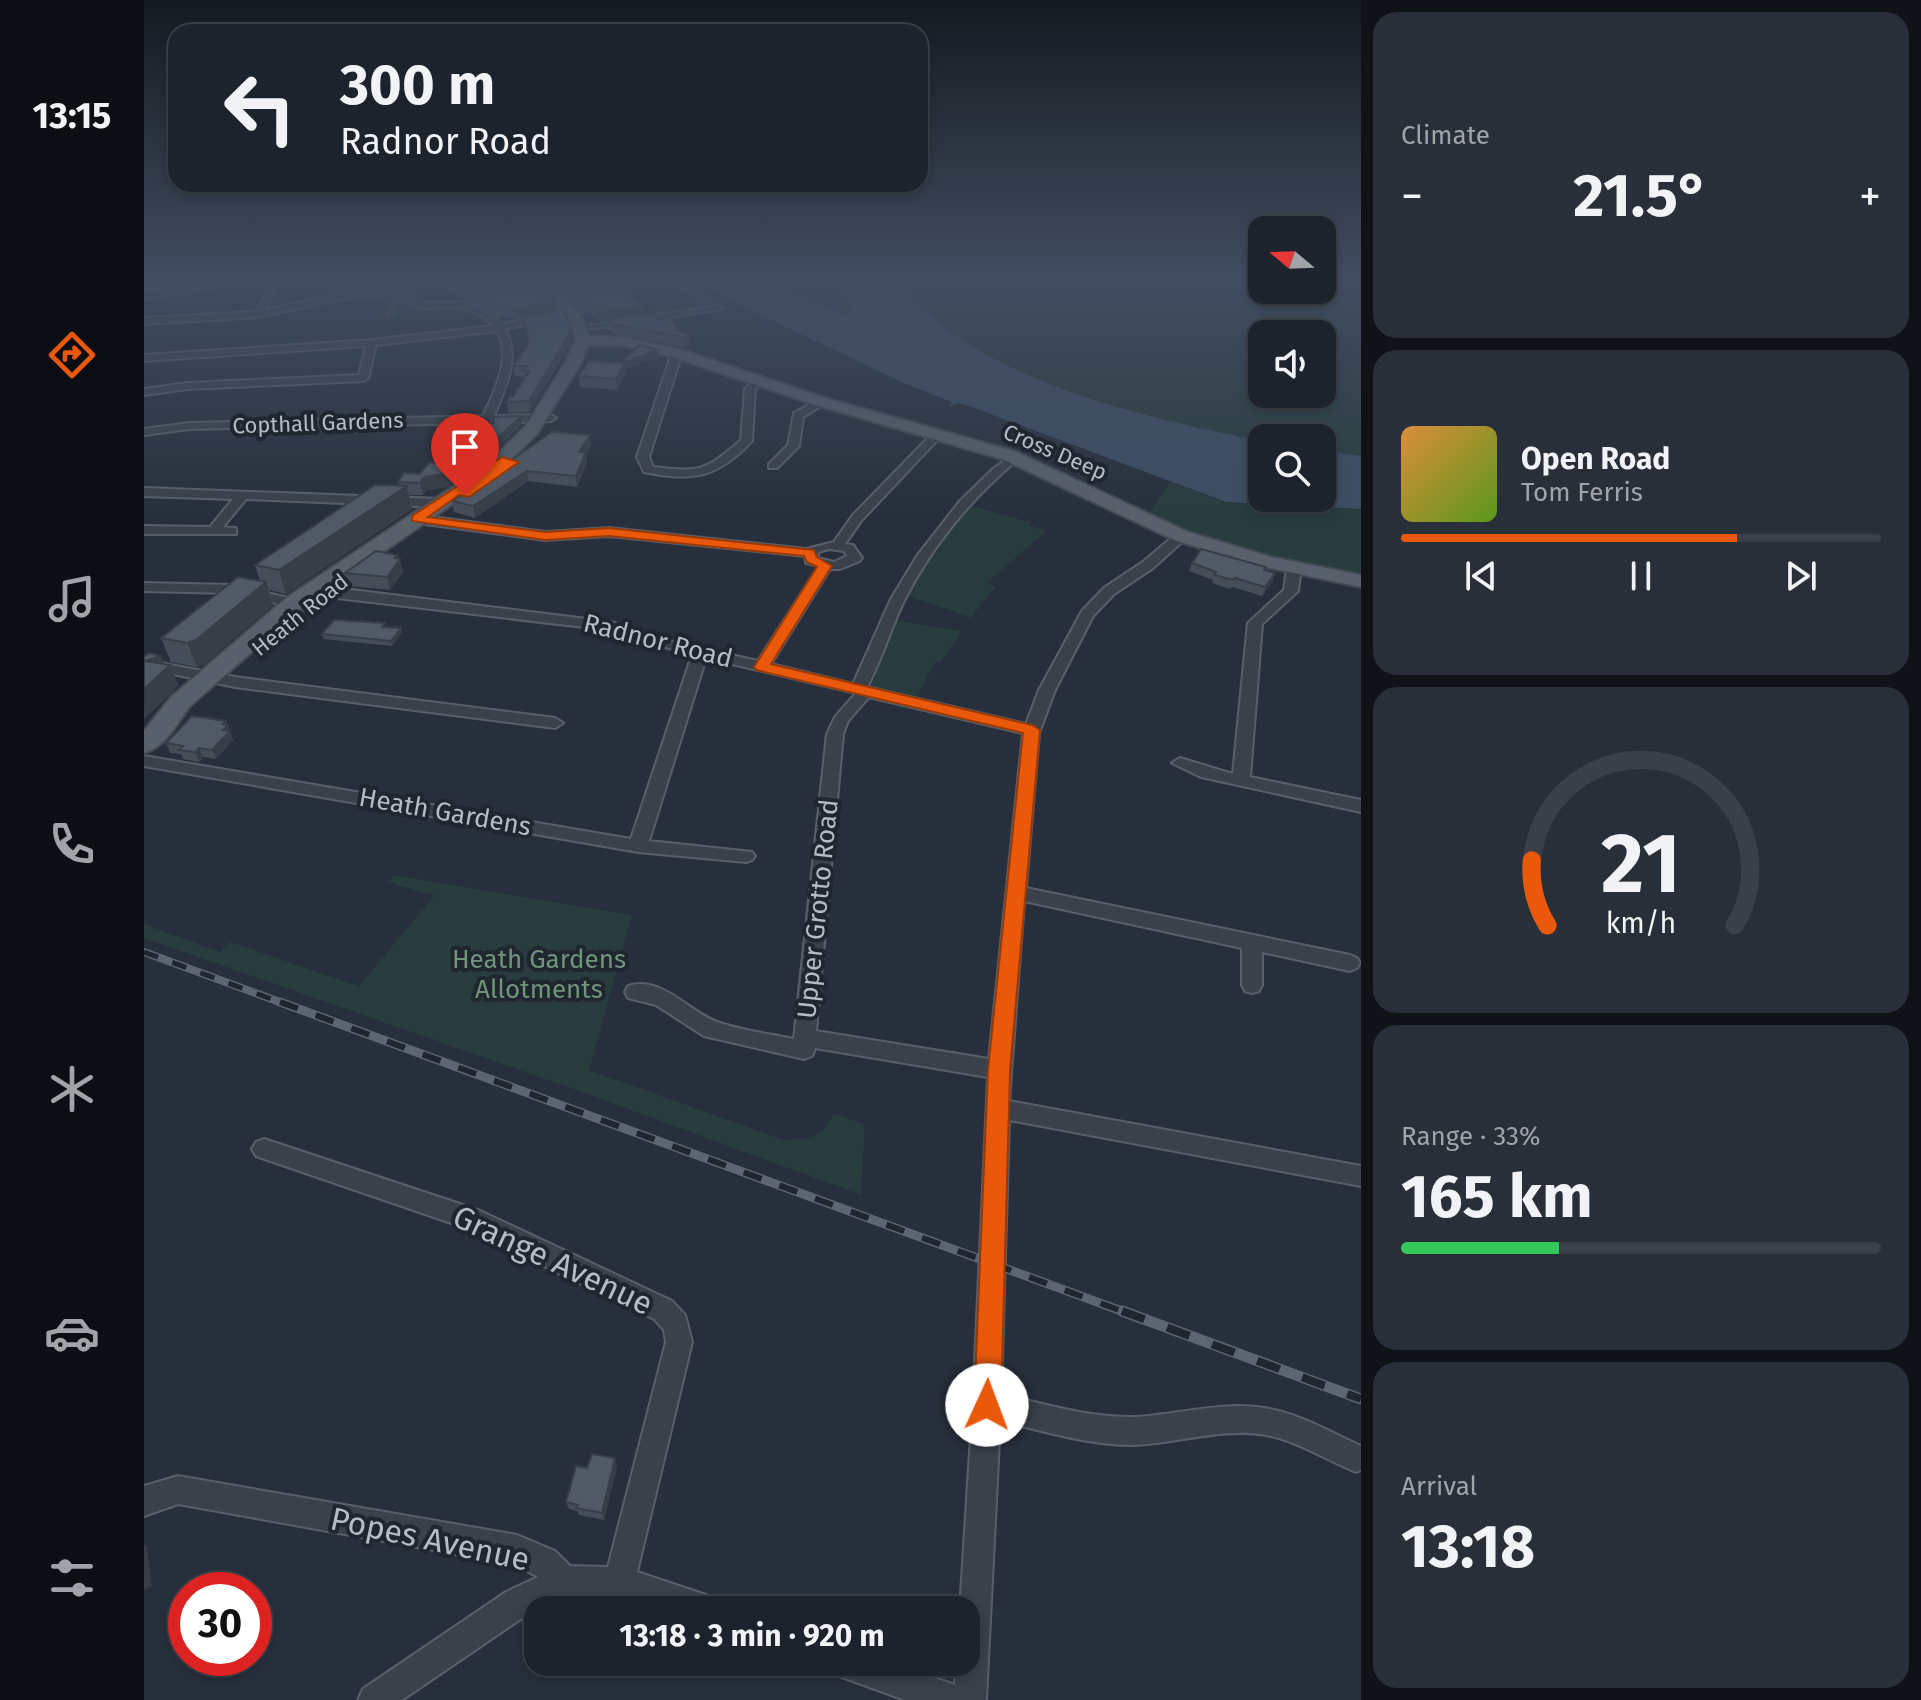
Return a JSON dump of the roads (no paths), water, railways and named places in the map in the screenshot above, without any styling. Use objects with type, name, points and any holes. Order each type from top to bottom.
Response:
[{"type":"main road","name":"Heath Road","points":[[144,745],[167,722],[193,705],[215,678],[310,597],[531,445],[578,358]]},
{"type":"main road","name":"Cross Deep","points":[[693,358],[822,402],[1014,457],[1181,536],[1229,552],[1361,581]]},
{"type":"main road","name":"Heath Road","points":[[422,520],[440,503],[507,461]]},
{"type":"street","points":[[144,392],[188,386],[363,378],[368,358]]},
{"type":"street","points":[[507,461],[469,457],[488,418],[509,358]]},
{"type":"street","points":[[675,358],[643,457],[648,470],[698,475],[710,473],[746,441],[750,389],[759,380]]},
{"type":"street","points":[[773,466],[793,446],[798,415],[822,402]]},
{"type":"street","name":"Copthall Gardens","points":[[144,432],[189,426],[545,417]]},
{"type":"street","points":[[838,545],[857,518],[937,435]]},
{"type":"street","name":"Upper Grotto Road","points":[[999,1070],[805,1038],[835,734],[862,690],[896,605],[919,564],[967,499],[1014,457]]},
{"type":"street","points":[[144,492],[440,503]]},
{"type":"street","points":[[213,531],[243,495]]},
{"type":"street","points":[[422,520],[545,536],[609,532],[810,553],[818,546],[838,545],[848,548],[855,558],[843,565],[825,566],[811,560],[810,553]]},
{"type":"street","points":[[144,530],[232,531]]},
{"type":"street","points":[[970,1700],[987,1405],[999,1070],[1032,730],[1047,690],[1087,614],[1109,591],[1148,565],[1181,536]]},
{"type":"street","points":[[762,667],[825,566]]},
{"type":"street","points":[[1241,780],[1255,623],[1291,591],[1294,568]]},
{"type":"street","name":"Radnor Road","points":[[144,587],[246,586],[310,597],[611,626],[700,653],[1032,730]]},
{"type":"street","points":[[638,846],[700,653]]},
{"type":"street","points":[[144,664],[215,678],[555,723]]},
{"type":"street","name":"Heath Gardens","points":[[144,761],[638,846],[746,856]]},
{"type":"street","points":[[1180,763],[1201,772],[1361,806]]},
{"type":"street","points":[[1016,893],[1350,963]]},
{"type":"street","points":[[1252,942],[1252,985]]},
{"type":"street","points":[[635,992],[662,998],[711,1030],[804,1050],[805,1038]]},
{"type":"street","points":[[997,1108],[1361,1176]]},
{"type":"street","name":"Grange Avenue","points":[[264,1149],[469,1218],[663,1310],[676,1324],[679,1342],[619,1582]]},
{"type":"street","points":[[987,1405],[1110,1430],[1147,1431],[1219,1421],[1256,1420],[1279,1426],[1356,1458]]},
{"type":"street","name":"Popes Avenue","points":[[144,1501],[178,1490],[517,1550],[544,1562],[564,1581],[619,1582],[663,1596]]},
{"type":"street","points":[[374,1700],[517,1603],[564,1581]]},
{"type":"street","points":[[882,1676],[951,1700]]},
{"type":"water","points":[[852,358],[996,358],[1063,389],[1113,406],[1248,438],[1248,503],[1226,502],[972,407],[958,403],[950,406],[952,402]]},
{"type":"water","points":[[1336,453],[1361,456],[1361,509],[1336,508]]},
{"type":"railway","points":[[144,952],[285,1004]]},
{"type":"railway","points":[[280,1002],[1127,1313]]},
{"type":"railway","points":[[1122,1311],[1361,1399]]},
{"type":"park label","name":"Heath Gardens Allotments","points":[[539,974]]}]
